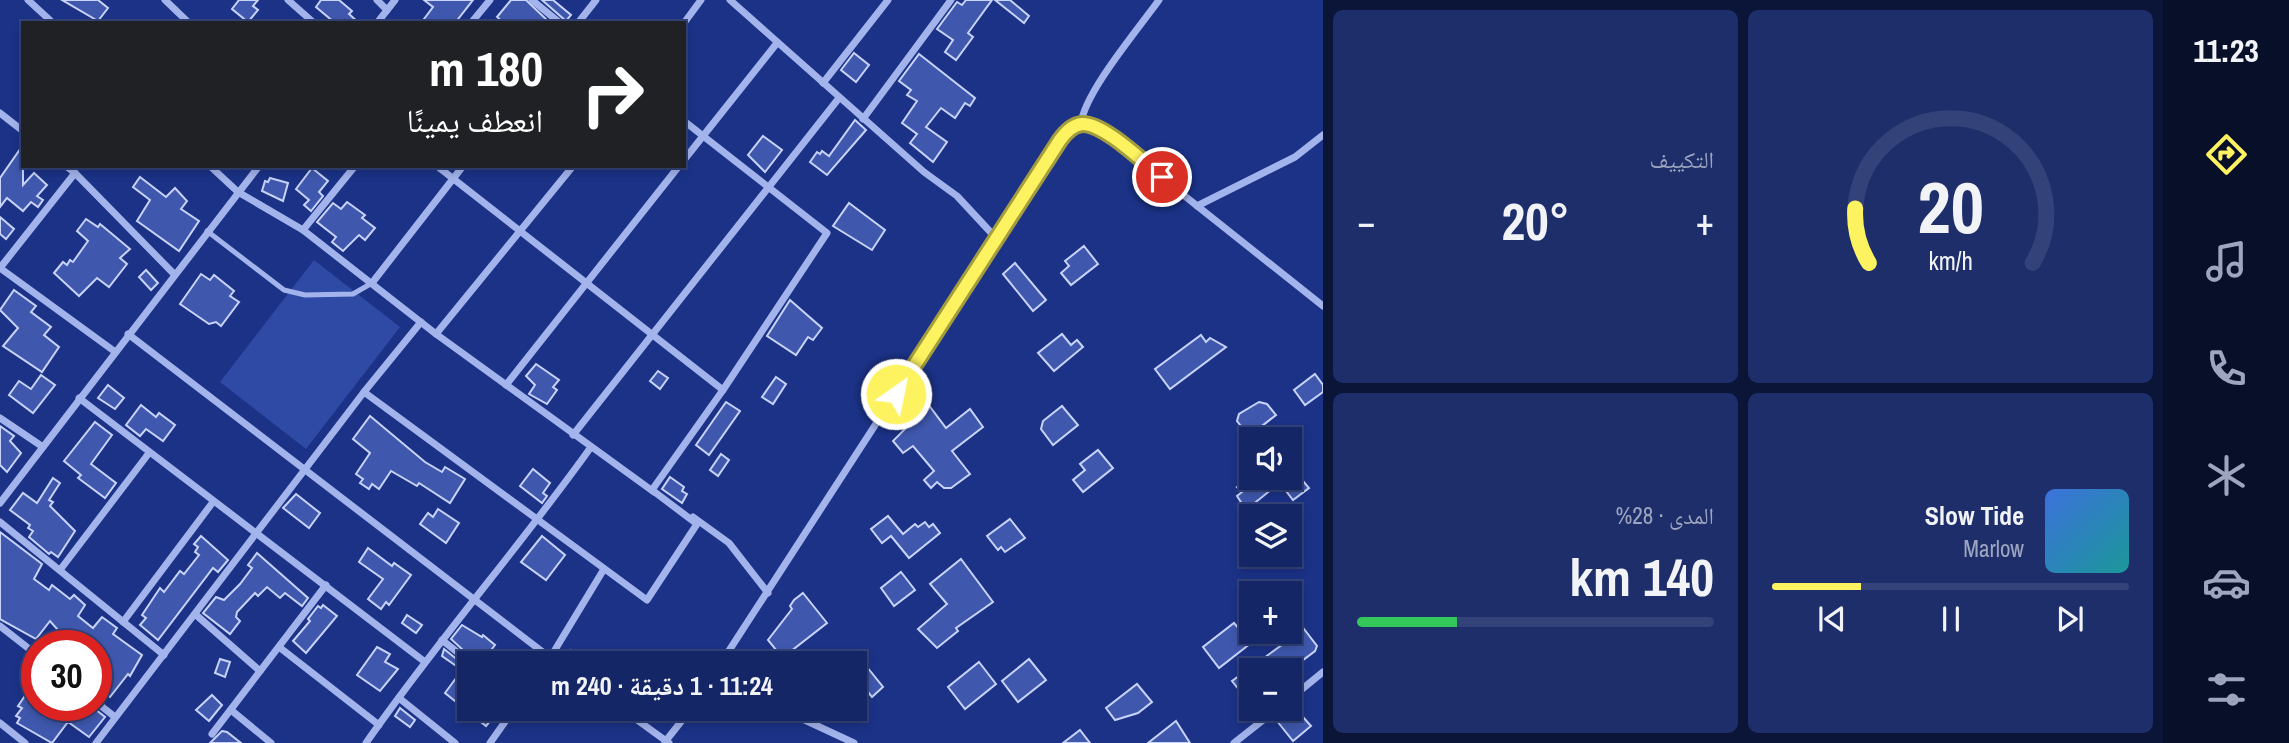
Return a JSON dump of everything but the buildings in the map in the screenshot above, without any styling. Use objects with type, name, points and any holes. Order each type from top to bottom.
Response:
[{"type":"street","points":[[28,0],[51,21]]},
{"type":"street","points":[[165,0],[188,21]]},
{"type":"street","points":[[288,0],[312,21]]},
{"type":"street","points":[[377,0],[387,10]]},
{"type":"street","points":[[379,21],[395,0]]},
{"type":"street","points":[[473,21],[490,0]]},
{"type":"street","points":[[532,0],[558,21]]},
{"type":"street","points":[[580,21],[596,0]]},
{"type":"street","points":[[685,21],[701,0]]},
{"type":"street","points":[[730,0],[839,98],[957,196],[996,238]]},
{"type":"street","points":[[822,83],[888,0]]},
{"type":"street","points":[[938,0],[946,8]]},
{"type":"street","points":[[863,118],[951,0]]},
{"type":"street","points":[[1082,124],[1084,111],[1097,88],[1159,0]]},
{"type":"street","points":[[686,158],[777,43]]},
{"type":"street","points":[[573,435],[839,98]]},
{"type":"street","points":[[0,113],[21,129]]},
{"type":"street","points":[[652,490],[723,390],[827,233],[686,122]]},
{"type":"street","points":[[729,651],[1060,140],[1074,126],[1082,124],[1108,135],[1323,306]]},
{"type":"street","points":[[1197,206],[1295,157],[1323,135]]},
{"type":"street","points":[[69,168],[174,274]]},
{"type":"street","points":[[212,168],[238,192],[303,230],[436,334],[573,435],[719,534],[768,593]]},
{"type":"street","points":[[0,503],[114,351],[257,168]]},
{"type":"street","points":[[303,230],[353,168]]},
{"type":"street","points":[[439,168],[723,390]]},
{"type":"street","points":[[372,283],[461,168]]},
{"type":"street","points":[[436,334],[571,168]]},
{"type":"street","points":[[506,385],[677,168]]},
{"type":"street","points":[[75,173],[0,268],[114,351]]},
{"type":"street","points":[[96,743],[364,392],[421,322]]},
{"type":"street","points":[[128,334],[306,469],[537,651]]},
{"type":"street","points":[[364,392],[647,600],[697,524],[652,490]]},
{"type":"street","points":[[79,398],[214,502],[257,531],[425,662]]},
{"type":"street","points":[[0,418],[43,447]]},
{"type":"street","points":[[366,743],[442,640],[538,521],[591,447]]},
{"type":"street","points":[[60,570],[149,453]]},
{"type":"street","points":[[123,622],[214,502]]},
{"type":"street","points":[[0,522],[164,655]]},
{"type":"street","points":[[557,651],[604,569]]},
{"type":"street","points":[[212,734],[326,585]]},
{"type":"street","points":[[195,614],[260,671]]},
{"type":"street","points":[[0,626],[21,642]]},
{"type":"street","points":[[442,640],[457,652]]},
{"type":"street","points":[[279,647],[379,725]]},
{"type":"street","points":[[1302,690],[1323,673]]},
{"type":"street","points":[[399,698],[455,743]]},
{"type":"street","points":[[231,710],[271,743]]},
{"type":"street","points":[[112,714],[116,717]]},
{"type":"street","points":[[490,743],[506,721]]},
{"type":"street","points":[[638,721],[667,742],[682,721]]},
{"type":"street","points":[[807,721],[854,743]]},
{"type":"street","points":[[1234,743],[1262,721]]},
{"type":"street","points":[[0,723],[25,743]]},
{"type":"lane","points":[[207,231],[284,290],[305,295],[353,294],[372,283]]},
{"type":"shaded area","points":[[314,260],[400,327],[306,449],[220,382]]},
{"type":"route","points":[[896,394],[1065,133],[1082,124],[1099,128],[1162,177]]}]
